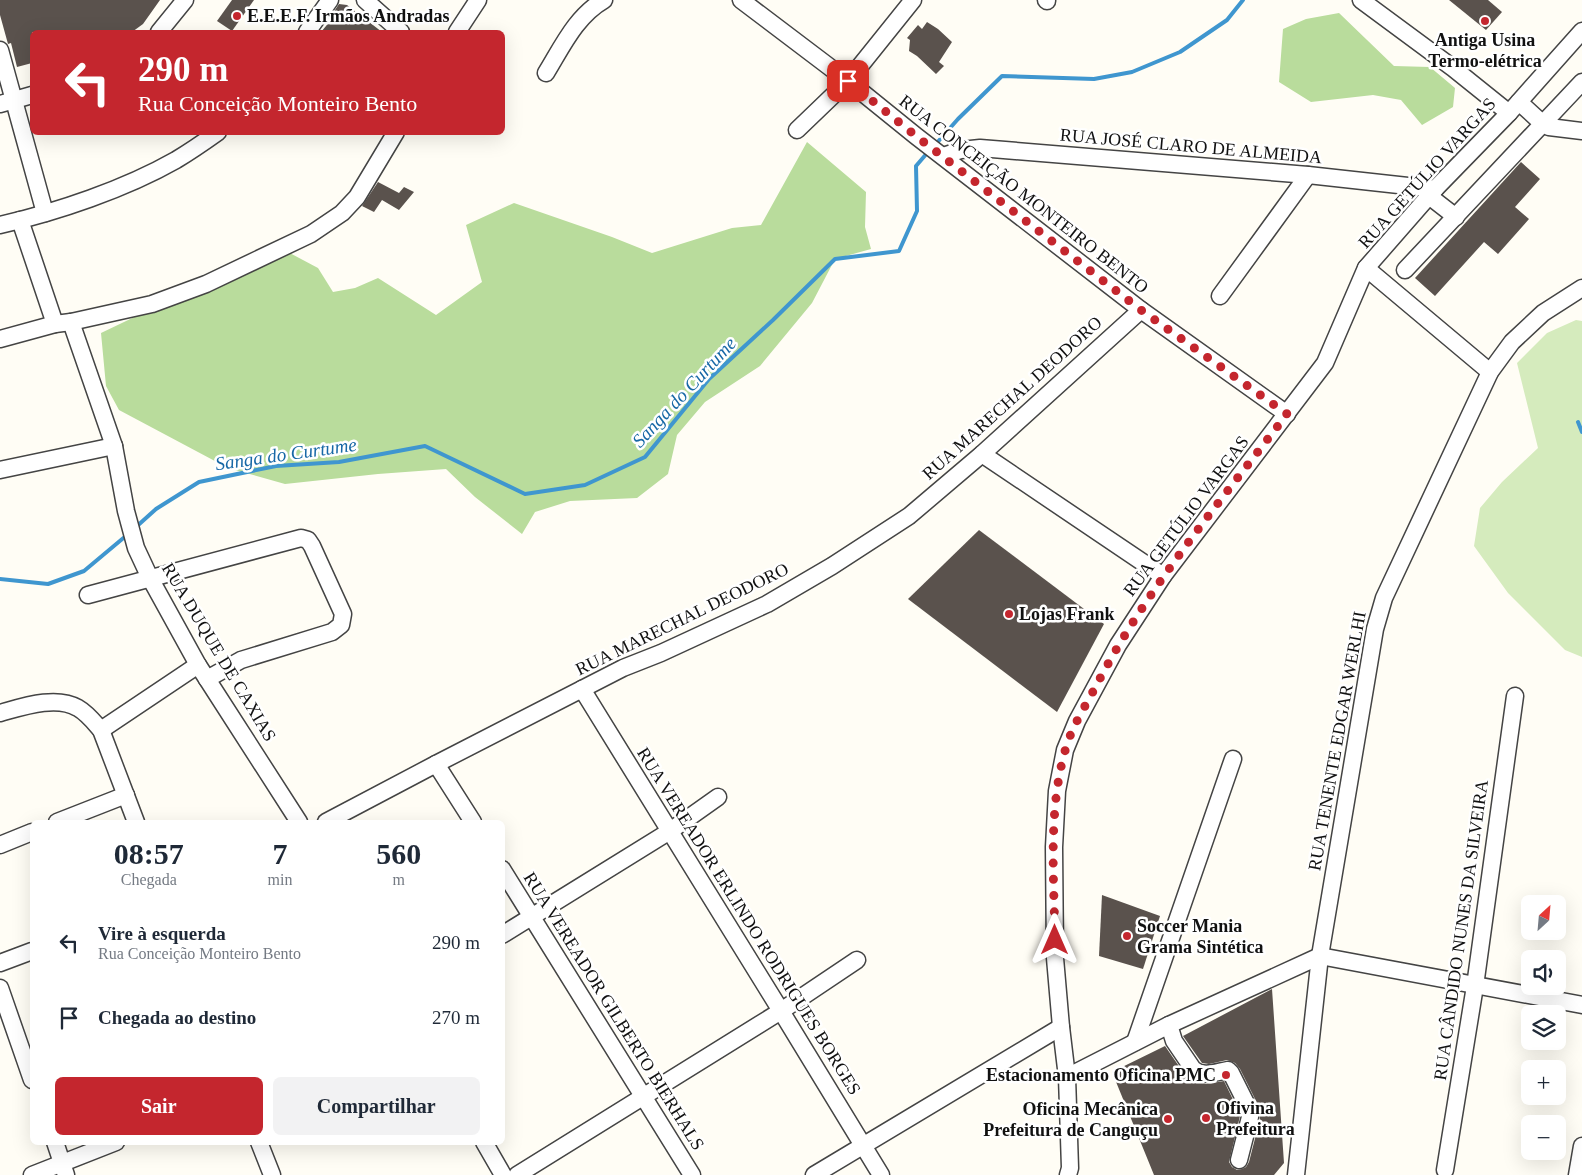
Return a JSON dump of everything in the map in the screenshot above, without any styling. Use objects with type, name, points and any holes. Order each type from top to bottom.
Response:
[{"type":"street","points":[[161,30],[184,0]]},
{"type":"street","points":[[308,30],[330,0]]},
{"type":"street","points":[[365,0],[399,30]]},
{"type":"street","points":[[459,30],[478,0]]},
{"type":"street","points":[[546,73],[580,20],[593,6],[604,0]]},
{"type":"street","points":[[797,130],[848,81],[913,0]]},
{"type":"street","points":[[1362,0],[1453,68],[1514,107],[1548,127],[1582,131]]},
{"type":"street","name":"RUA CONCEIÇÃO MONTEIRO BENTO","points":[[745,1],[1141,310],[1287,414]]},
{"type":"street","name":"RUA GETÚLIO VARGAS","points":[[1068,1175],[1070,1168],[1067,1077],[1055,958],[1054,847],[1057,791],[1065,750],[1077,721],[1118,645],[1163,576],[1325,363],[1366,268],[1432,192],[1514,107],[1582,31]]},
{"type":"street","points":[[0,50],[7,102],[45,212]]},
{"type":"street","points":[[1406,270],[1582,82]]},
{"type":"street","points":[[7,102],[30,96]]},
{"type":"street","points":[[0,225],[101,194],[145,176],[177,159],[213,135]]},
{"type":"street","points":[[0,339],[152,304],[206,284],[311,234],[342,213],[357,197],[394,135]]},
{"type":"street","name":"RUA JOSÉ CLARO DE ALMEIDA","points":[[941,154],[980,148],[1308,175],[1432,192]]},
{"type":"street","points":[[1220,296],[1308,175]]},
{"type":"street","points":[[1432,192],[1456,216]]},
{"type":"street","name":"RUA DUQUE DE CAXIAS","points":[[20,220],[114,446],[126,511],[136,548],[150,578],[203,672],[298,820]]},
{"type":"street","points":[[1366,268],[1490,372]]},
{"type":"street","name":"RUA TENENTE EDGAR WERLHI","points":[[1296,1175],[1320,956],[1376,629],[1384,598],[1490,372],[1512,342],[1543,313],[1582,288]]},
{"type":"street","name":"RUA MARECHAL DEODORO","points":[[330,820],[623,668],[661,653],[767,604],[832,566],[909,516],[982,454],[1141,310]]},
{"type":"street","points":[[0,470],[114,446]]},
{"type":"street","points":[[982,454],[1163,576]]},
{"type":"street","points":[[88,596],[301,538],[308,540],[312,546],[343,614],[341,625],[332,632],[203,672],[101,730]]},
{"type":"street","name":"RUA VEREADOR ERLINDO RODRIGUES BORGES","points":[[582,689],[881,1175]]},
{"type":"street","name":"RUA CÂNDIDO NUNES DA SILVEIRA","points":[[1445,1170],[1475,986],[1515,696]]},
{"type":"street","points":[[0,713],[32,704],[59,702],[77,707],[101,730],[135,820]]},
{"type":"street","points":[[1135,1042],[1233,759]]},
{"type":"street","points":[[436,764],[472,820]]},
{"type":"street","points":[[62,820],[126,795]]},
{"type":"street","points":[[505,933],[670,831],[718,797]]},
{"type":"street","points":[[0,845],[30,833]]},
{"type":"street","name":"RUA VEREADOR GILBERTO BIERHALS","points":[[505,874],[692,1175]]},
{"type":"street","points":[[0,962],[30,952]]},
{"type":"street","points":[[1067,1077],[1169,1025],[1320,956],[1582,1005]]},
{"type":"street","points":[[517,1175],[781,1011],[857,960]]},
{"type":"street","points":[[0,988],[30,1068]]},
{"type":"street","points":[[1169,1025],[1174,1041],[1193,1070],[1202,1074],[1228,1070],[1235,1080],[1249,1109],[1250,1117],[1239,1160]]},
{"type":"street","points":[[814,1175],[1061,1027]]},
{"type":"street","points":[[55,1145],[64,1169]]},
{"type":"street","points":[[32,1175],[64,1169],[110,1145]]},
{"type":"street","points":[[260,1145],[272,1175]]},
{"type":"street","points":[[486,1145],[503,1175]]},
{"type":"street","points":[[1577,1175],[1582,1146]]},
{"type":"green space","points":[[1339,13],[1394,66],[1430,67],[1455,88],[1453,107],[1422,125],[1401,100],[1373,95],[1311,102],[1279,82],[1283,29],[1306,19]]},
{"type":"green space","points":[[807,142],[866,192],[865,227],[871,249],[835,259],[812,303],[760,366],[705,402],[677,435],[668,474],[637,498],[570,501],[535,512],[522,534],[475,497],[446,469],[285,484],[228,468],[119,410],[106,386],[101,333],[286,251],[318,268],[333,292],[355,288],[378,278],[436,315],[482,282],[466,225],[514,203],[652,253],[732,228],[761,225]]},
{"type":"green space","points":[[1576,320],[1582,321],[1582,657],[1565,650],[1508,593],[1474,546],[1480,508],[1502,482],[1538,448],[1517,363],[1547,333]]},
{"type":"building","points":[[0,0],[160,0],[143,24],[135,30],[30,30],[30,64],[17,67],[11,43],[8,44],[0,15]]},
{"type":"building","points":[[232,0],[254,0],[233,30],[217,21]]},
{"type":"building","name":"Antiga Usina Termo-elétrica","points":[[1449,0],[1488,0],[1502,12],[1486,30]]},
{"type":"building","points":[[339,4],[347,5],[379,30],[323,30],[331,20],[329,19]]},
{"type":"building","points":[[927,22],[952,42],[939,62],[944,66],[936,74],[909,51],[910,40],[907,38],[918,25],[922,29]]},
{"type":"building","points":[[1521,162],[1540,179],[1515,207],[1529,219],[1498,254],[1484,242],[1435,296],[1415,278]]},
{"type":"building","points":[[378,182],[399,193],[404,187],[414,192],[399,210],[382,200],[374,212],[362,206]]},
{"type":"building","name":"Lojas Frank","points":[[979,530],[1104,624],[1057,712],[908,599]]},
{"type":"building","name":"Soccer Mania Grama Sintética","points":[[1102,895],[1160,916],[1143,969],[1099,956]]},
{"type":"building","name":"Ofivina Prefeitura","points":[[1272,989],[1284,1163],[1274,1175],[1154,1175],[1112,1072],[1165,1046],[1185,1075],[1191,1080],[1206,1084],[1224,1081],[1240,1116],[1229,1162],[1237,1170],[1246,1167],[1260,1119],[1258,1105],[1240,1069],[1235,1063],[1227,1060],[1209,1064],[1202,1063],[1183,1036]]},
{"type":"waterway","name":"Sanga do Curtume","points":[[935,145],[958,119],[1002,76],[1094,79],[1132,72],[1180,52],[1227,20],[1243,0]]},
{"type":"waterway","name":"Sanga do Curtume","points":[[136,527],[156,509],[199,482],[276,466],[339,462],[425,446],[525,494],[585,485],[645,457],[709,379],[835,259],[899,251],[917,211],[916,166],[928,152]]},
{"type":"waterway","points":[[1578,422],[1582,432]]},
{"type":"waterway","name":"Sanga do Curtume","points":[[0,579],[48,584],[84,571],[127,535]]},
{"type":"place","name":"E.E.E.F. Irmãos Andradas","points":[[237,16]]},
{"type":"place","name":"Antiga Usina Termo-elétrica","points":[[1485,21]]},
{"type":"place","name":"Lojas Frank","points":[[1009,614]]},
{"type":"place","name":"Soccer Mania Grama Sintética","points":[[1127,936]]},
{"type":"place","name":"Estacionamento Oficina PMC","points":[[1226,1075]]},
{"type":"place","name":"Ofivina Prefeitura","points":[[1206,1118]]},
{"type":"place","name":"Oficina Mecânica Prefeitura de Canguçu","points":[[1168,1119]]},
{"type":"route","points":[[848,81],[1141,310],[1287,414],[1163,576],[1118,645],[1077,721],[1065,750],[1057,791],[1054,847],[1055,940]]}]
